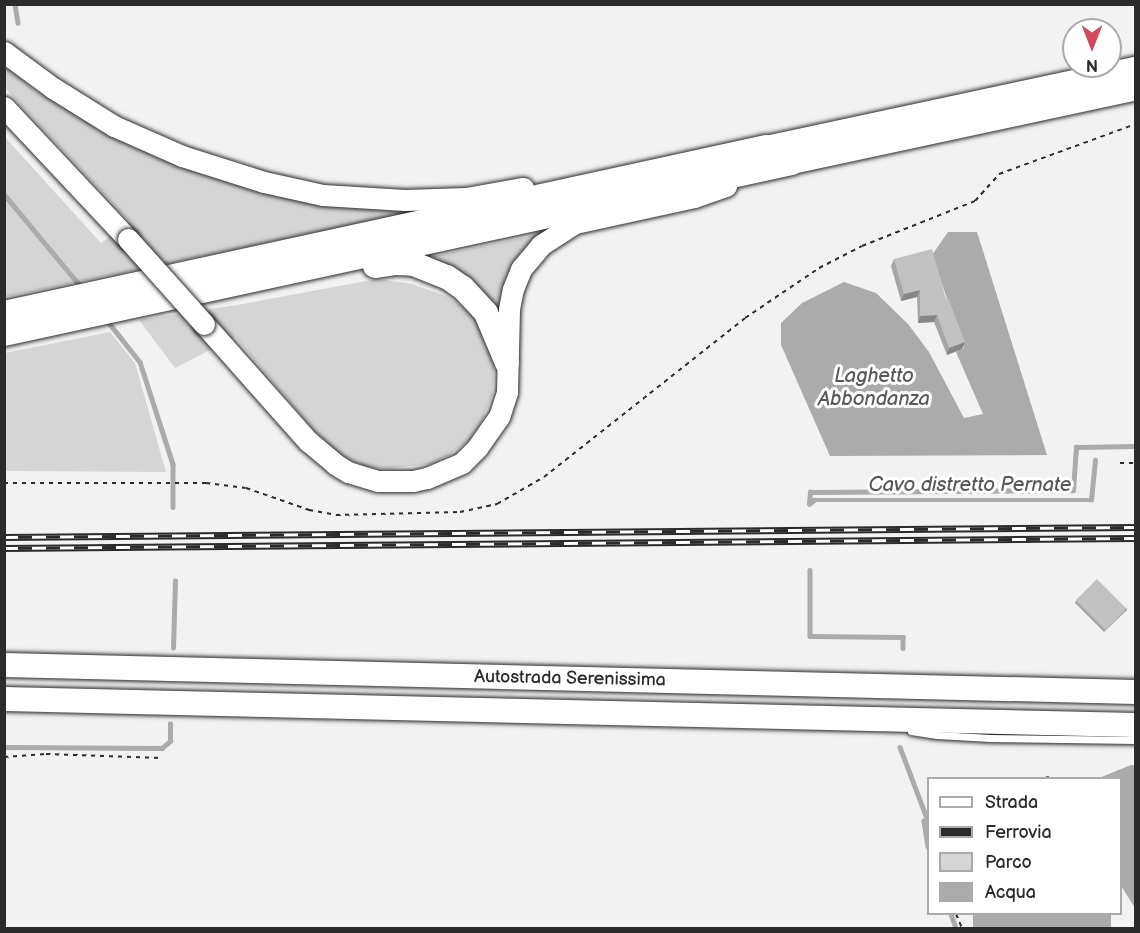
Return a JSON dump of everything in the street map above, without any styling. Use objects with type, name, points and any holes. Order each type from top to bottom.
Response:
[{"type":"highway","points":[[4,334],[95,304],[766,147],[1136,68]]},
{"type":"highway","points":[[204,291],[1136,89]]},
{"type":"highway","points":[[4,313],[204,291],[282,286],[397,263],[414,264],[447,278],[476,301],[497,334],[507,363]]},
{"type":"highway","name":"Autostrada Serenissima","points":[[4,665],[1136,692]]},
{"type":"highway","name":"Autostrada Serenissima","points":[[4,699],[1136,725]]},
{"type":"main road","points":[[4,52],[74,102],[146,141],[226,171],[323,195],[405,200],[466,198],[506,192],[684,153],[766,147]]},
{"type":"main road","points":[[4,107],[128,239],[321,453],[348,472],[378,481],[413,481],[427,478],[462,463],[477,448],[499,417],[507,392],[513,289],[527,261],[552,236],[575,223],[694,197],[792,163]]},
{"type":"lane","points":[[847,719],[895,728]]},
{"type":"lane","points":[[905,730],[937,735],[990,738],[1136,740]]},
{"type":"path","points":[[586,445],[745,318],[819,267],[862,246],[975,201],[999,174],[1136,124]]},
{"type":"path","points":[[1120,463],[1136,463]]},
{"type":"path","points":[[4,483],[178,483]]},
{"type":"path","points":[[4,757],[46,754],[162,758]]},
{"type":"green space","points":[[5,66],[36,91],[164,160],[249,188],[405,214],[5,297],[4,136],[101,243],[130,222],[5,88]]},
{"type":"green space","points":[[540,234],[500,319],[425,258]]},
{"type":"green space","points":[[377,279],[412,284],[448,297],[480,319],[489,343],[494,367],[492,396],[482,420],[469,440],[449,455],[430,464],[386,469],[366,467],[347,459],[329,448],[235,337],[175,368],[139,320],[237,305]]},
{"type":"green space","points":[[110,332],[135,363],[166,472],[5,471],[5,353]]},
{"type":"water","name":"Laghetto Abbondanza","points":[[948,232],[977,232],[1047,455],[830,456],[781,345],[781,323],[802,303],[844,282],[876,293],[908,324],[929,352],[964,418],[983,414],[956,352],[964,348],[932,255]]},
{"type":"water","points":[[1136,765],[1135,908],[1122,888],[1122,777],[1101,777]]},
{"type":"water","points":[[973,915],[1111,915],[1111,928],[973,928]]},
{"type":"building","points":[[932,249],[946,299],[948,298],[965,342],[949,348],[937,315],[920,316],[920,290],[904,294],[894,259]]},
{"type":"building","points":[[1097,579],[1127,609],[1105,630],[1076,600]]},
{"type":"waterway","name":"Cavo distretto Pernate","points":[[15,4],[18,23]]},
{"type":"waterway","name":"Cavo distretto Pernate","points":[[4,194],[83,289]]},
{"type":"waterway","name":"Cavo distretto Pernate","points":[[106,319],[140,362],[173,464],[173,507]]},
{"type":"waterway","points":[[809,502],[810,492],[1073,490],[1076,447],[1136,446]]},
{"type":"waterway","name":"Cavo distretto Pernate","points":[[809,504],[814,500],[1091,500],[1095,460]]},
{"type":"waterway","name":"Cavo distretto Pernate","points":[[810,570],[810,636],[903,637],[903,648]]},
{"type":"waterway","name":"Cavo distretto Pernate","points":[[173,648],[175,581]]},
{"type":"waterway","name":"Cavo distretto Pernate","points":[[4,747],[162,748],[170,741],[170,724]]},
{"type":"waterway","name":"Cavo distretto Pernate","points":[[900,747],[927,818]]},
{"type":"waterway","name":"Cavo distretto Pernate","points":[[927,821],[924,821],[927,840]]},
{"type":"waterway","name":"Cavo distretto Pernate","points":[[951,915],[956,928]]},
{"type":"railway","points":[[4,537],[1136,527]]},
{"type":"railway","points":[[4,548],[1136,538]]}]
